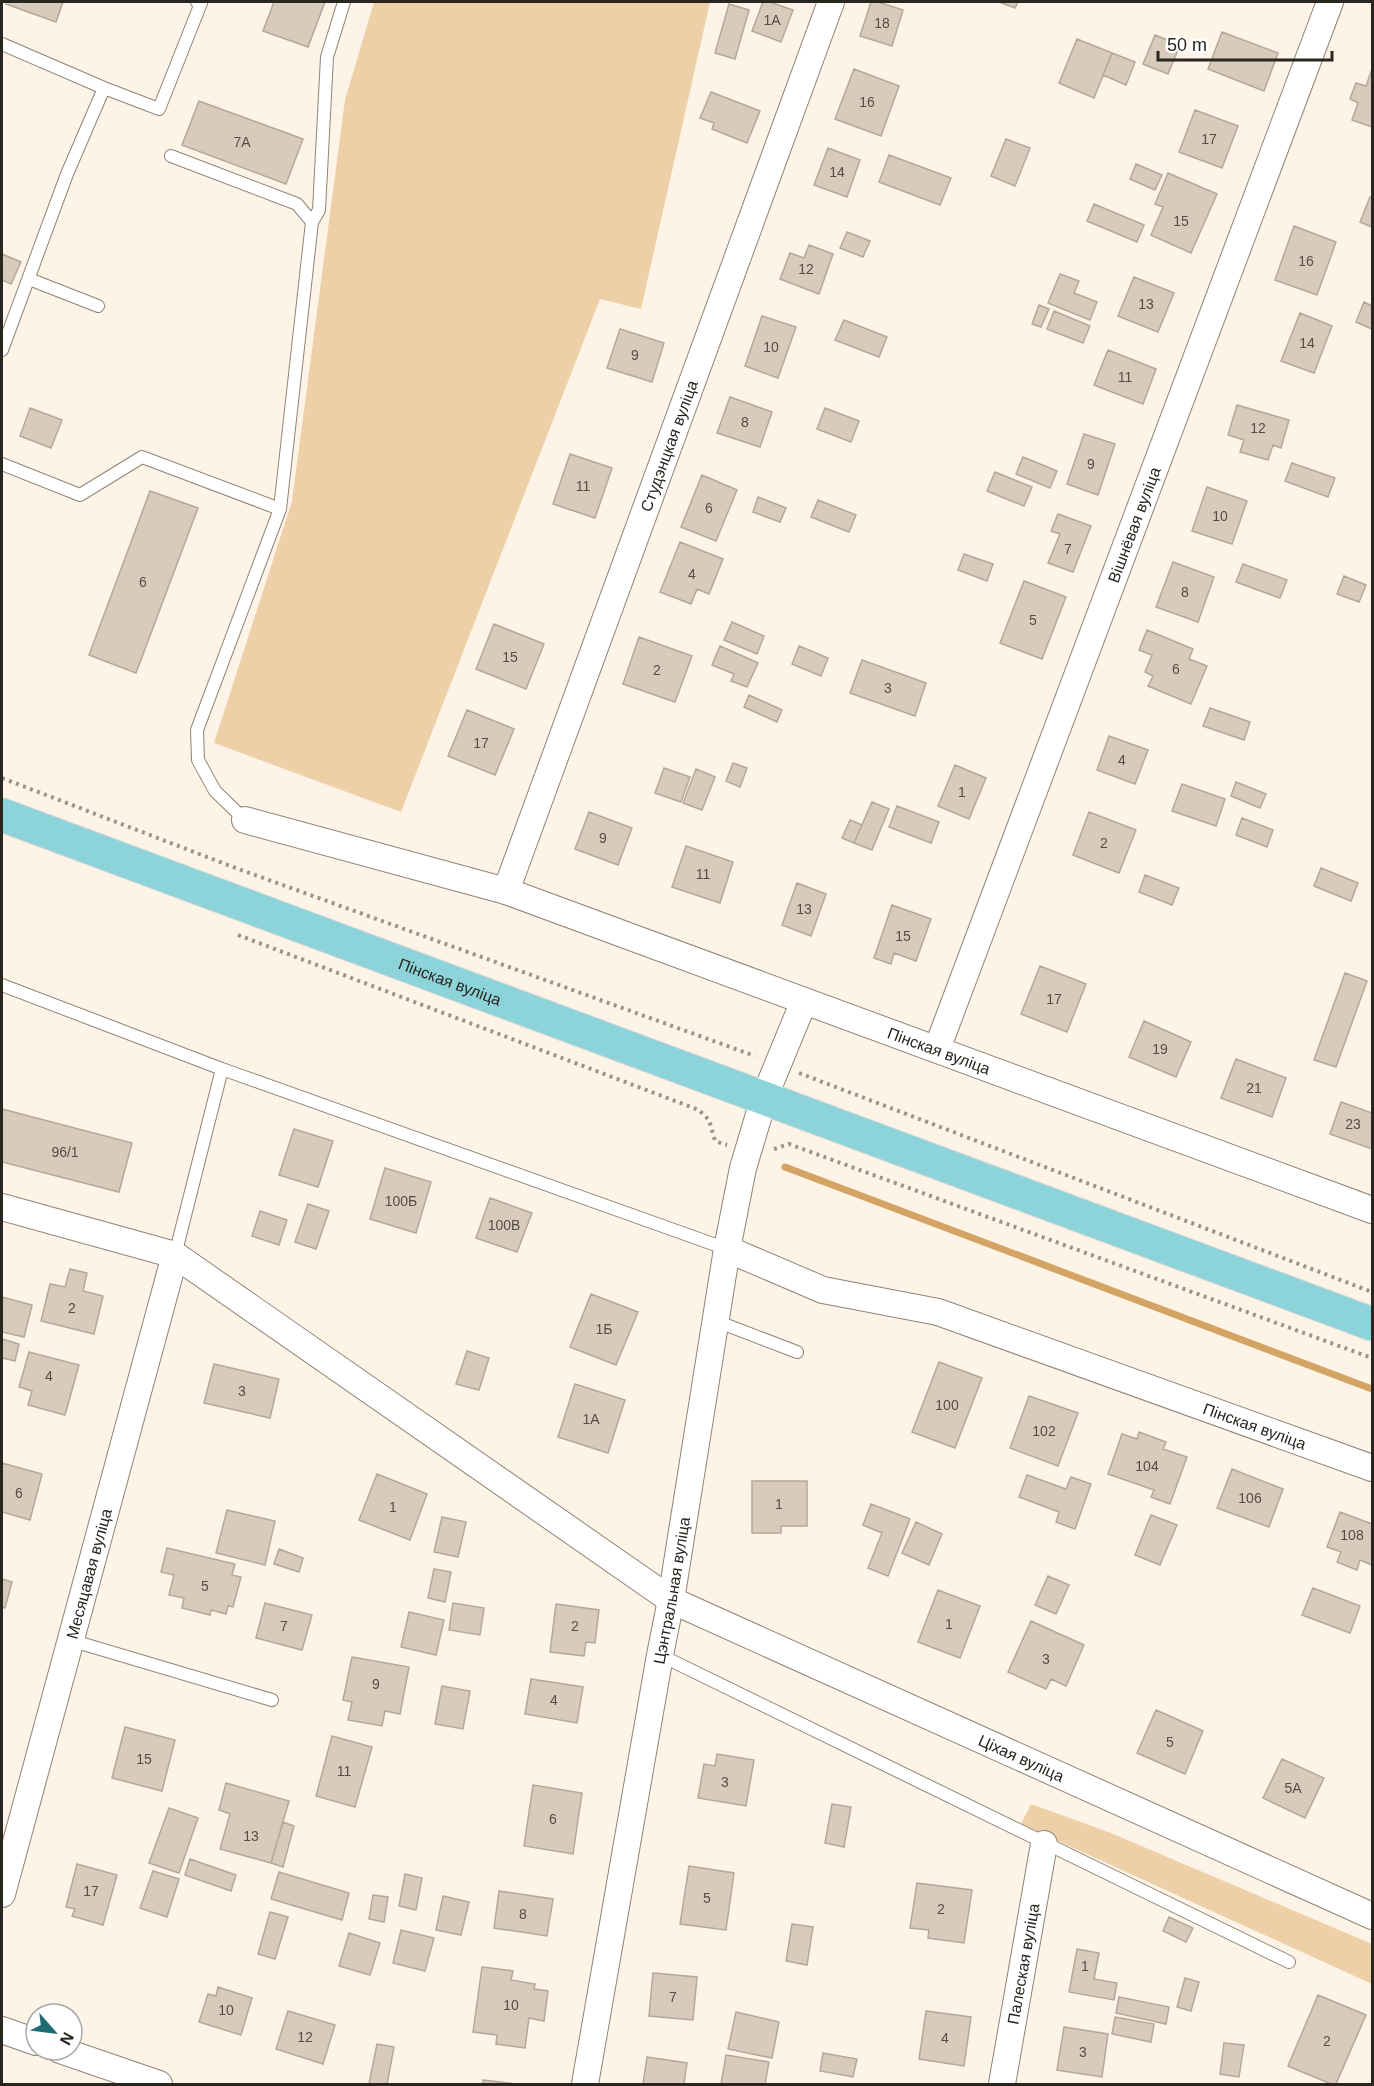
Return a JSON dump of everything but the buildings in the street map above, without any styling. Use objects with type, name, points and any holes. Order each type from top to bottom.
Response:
[{"type":"main road","name":"Пінская вуліца","points":[[2,815],[1372,1324]]},
{"type":"street","name":"Студэнцкая вуліца","points":[[506,891],[831,2]]},
{"type":"street","name":"Вішнёвая вуліца","points":[[937,1050],[1330,2]]},
{"type":"street","name":"Пінская вуліца","points":[[245,820],[506,891],[1372,1210]]},
{"type":"street","name":"Цэнтральная вуліца","points":[[585,2085],[671,1600],[727,1249],[748,1152],[764,1098],[804,1001]]},
{"type":"street","name":"Ціхая вуліца","points":[[2,1207],[175,1255],[671,1600],[1372,1916]]},
{"type":"street","name":"Пінская вуліца","points":[[727,1249],[823,1290],[938,1312],[1372,1468]]},
{"type":"street","name":"Месяцавая вуліца","points":[[2,1894],[175,1255]]},
{"type":"street","name":"Палеская вуліца","points":[[1002,2085],[1044,1844]]},
{"type":"street","points":[[2,2030],[24,2038]]},
{"type":"street","points":[[84,2058],[159,2085]]},
{"type":"lane","points":[[2,45],[159,109],[201,3],[197,2]]},
{"type":"lane","points":[[245,820],[215,791],[198,760],[197,730],[280,509],[312,222],[319,210],[327,57],[344,2]]},
{"type":"lane","points":[[2,350],[67,174],[104,88]]},
{"type":"lane","points":[[171,156],[297,204],[312,222]]},
{"type":"lane","points":[[30,279],[98,306]]},
{"type":"lane","points":[[2,464],[80,495],[142,458],[280,509]]},
{"type":"lane","points":[[2,985],[222,1069],[727,1249]]},
{"type":"lane","points":[[175,1255],[222,1069]]},
{"type":"lane","points":[[716,1321],[797,1352]]},
{"type":"lane","points":[[70,1640],[272,1700]]},
{"type":"lane","points":[[660,1655],[1289,1962]]},
{"type":"path","points":[[2,778],[233,867],[778,1065],[1372,1292]]},
{"type":"path","points":[[235,934],[699,1110],[709,1120],[716,1142],[768,1158],[775,1148],[789,1144],[1372,1358]]},
{"type":"shaded area","points":[[374,2],[710,2],[641,309],[600,299],[401,812],[214,743],[292,501],[345,100]]},
{"type":"shaded area","points":[[1031,1804],[1111,1833],[1372,1944],[1372,1984],[1021,1824]]},
{"type":"waterway","points":[[785,1167],[1372,1389]]}]
